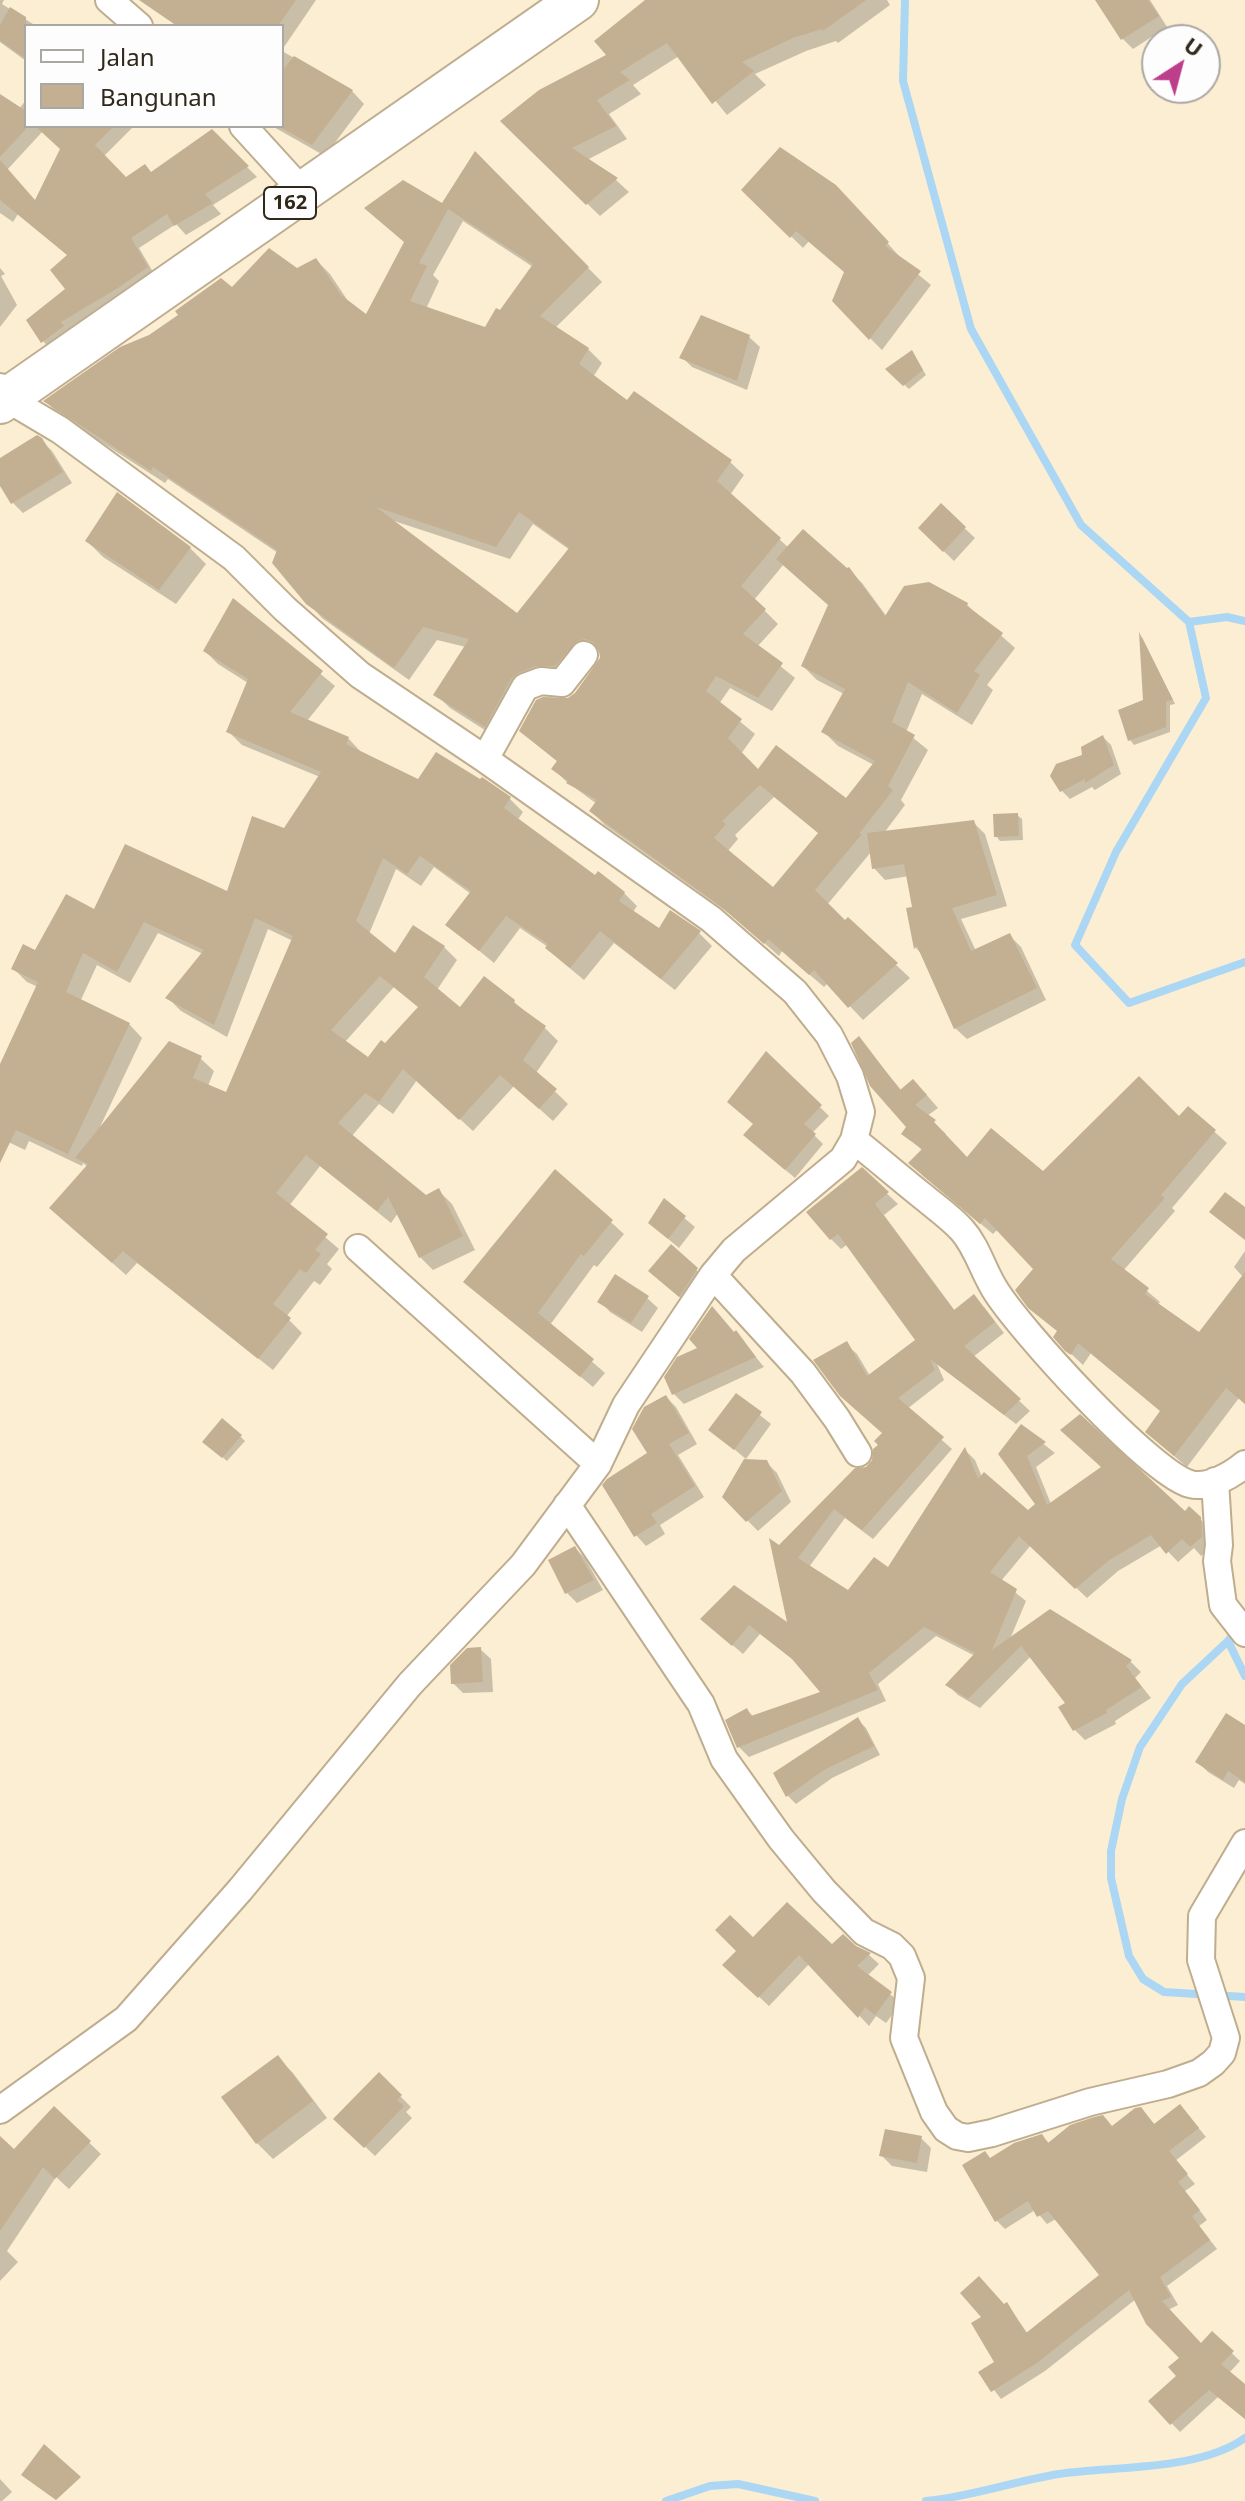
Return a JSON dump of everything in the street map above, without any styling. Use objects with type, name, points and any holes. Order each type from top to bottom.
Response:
[{"type":"main road","name":"162","points":[[2,396],[304,193],[578,0]]},
{"type":"street","points":[[109,0],[137,24]]},
{"type":"street","points":[[245,128],[304,193]]},
{"type":"street","points":[[0,2110],[126,2019],[240,1890],[410,1684],[523,1565],[598,1464],[626,1405],[713,1275],[734,1250],[843,1159],[854,1140],[861,1112],[850,1076],[829,1035],[795,992],[711,919],[360,675],[285,609],[234,558],[60,430],[2,396]]},
{"type":"street","points":[[485,759],[525,687],[541,681],[562,683],[584,655]]},
{"type":"street","points":[[854,1140],[959,1226],[973,1244],[994,1288],[1034,1339],[1139,1448],[1168,1473],[1189,1484],[1201,1486],[1245,1464]]},
{"type":"street","points":[[358,1248],[598,1464]]},
{"type":"street","points":[[713,1275],[803,1373],[858,1453]]},
{"type":"street","points":[[1215,1481],[1217,1561],[1223,1605],[1245,1633]]},
{"type":"street","points":[[567,1505],[701,1704],[724,1759],[781,1839],[824,1891],[864,1932],[892,1946],[902,1956],[911,1978],[904,2038],[934,2112],[946,2129],[957,2136],[968,2138],[992,2133],[1090,2102],[1168,2084],[1199,2073],[1213,2063],[1222,2053],[1226,2038],[1201,1960],[1202,1916],[1245,1843]]},
{"type":"building","points":[[139,0],[296,0],[279,24],[174,24]]},
{"type":"building","points":[[645,0],[866,0],[823,31],[793,38],[742,62],[754,71],[712,104],[667,43],[620,72],[630,80],[597,100],[616,126],[572,148],[618,178],[586,205],[500,121],[539,90],[606,55],[594,41]]},
{"type":"building","points":[[1095,0],[1148,0],[1159,16],[1141,24],[1141,27],[1121,40]]},
{"type":"building","points":[[10,7],[26,17],[24,58],[0,41],[0,25]]},
{"type":"building","points":[[294,56],[353,90],[312,145],[282,128],[284,68]]},
{"type":"building","points":[[0,94],[24,110],[26,129],[0,157]]},
{"type":"building","points":[[37,128],[112,128],[95,145],[126,177],[145,164],[151,172],[212,129],[249,166],[205,194],[213,203],[174,226],[167,214],[131,238],[148,267],[61,322],[64,326],[41,343],[26,320],[65,289],[50,270],[67,255],[0,200],[0,160],[35,200],[60,149]]},
{"type":"building","points":[[780,147],[836,185],[889,242],[885,246],[921,271],[869,340],[832,301],[844,272],[796,231],[790,238],[741,190]]},
{"type":"building","points":[[475,151],[589,267],[540,316],[589,348],[579,364],[627,400],[634,391],[732,460],[717,481],[781,538],[741,586],[766,609],[743,634],[783,663],[758,698],[716,676],[706,691],[742,719],[728,738],[758,769],[776,745],[846,798],[875,761],[821,732],[845,689],[801,666],[828,605],[776,559],[803,529],[849,567],[885,616],[904,586],[929,582],[968,603],[967,606],[1003,633],[974,671],[980,675],[957,713],[908,682],[892,722],[915,735],[888,786],[893,790],[859,834],[862,834],[815,890],[845,920],[848,917],[898,963],[848,1008],[814,970],[809,975],[768,939],[764,944],[720,906],[589,811],[597,800],[566,783],[568,781],[551,769],[557,761],[519,731],[536,700],[543,697],[568,698],[575,693],[600,658],[593,642],[585,639],[577,641],[555,666],[536,666],[518,673],[511,679],[485,727],[433,695],[469,639],[423,627],[394,668],[306,604],[272,563],[277,550],[153,467],[151,471],[43,401],[120,347],[149,335],[178,315],[175,311],[221,278],[232,287],[269,248],[297,268],[316,258],[341,295],[366,314],[404,242],[364,208],[403,180],[442,203]],"holes":[[[448,209],[533,264],[500,310],[496,308],[485,327],[410,301],[427,266],[419,263]],[[376,507],[496,547],[519,512],[569,548],[517,613]],[[760,785],[818,833],[773,887],[714,838],[726,824],[722,821]]]},
{"type":"building","points":[[701,315],[750,335],[737,381],[679,358]]},
{"type":"building","points":[[912,350],[923,370],[903,386],[885,369]]},
{"type":"building","points":[[37,435],[63,472],[11,504],[0,486],[0,458]]},
{"type":"building","points":[[117,492],[191,547],[159,590],[85,541]]},
{"type":"building","points":[[941,503],[966,527],[943,552],[918,528]]},
{"type":"building","points":[[233,598],[323,671],[290,712],[349,737],[346,744],[418,779],[436,752],[511,797],[504,808],[595,875],[598,871],[625,892],[619,901],[659,928],[670,910],[701,931],[661,979],[600,931],[570,968],[545,948],[548,944],[506,916],[479,951],[445,925],[471,891],[420,856],[407,874],[383,858],[356,921],[395,953],[413,925],[445,946],[424,977],[460,1007],[484,976],[515,1000],[514,1003],[546,1026],[523,1060],[557,1089],[539,1109],[500,1075],[459,1120],[403,1069],[379,1102],[365,1093],[338,1123],[426,1195],[439,1188],[463,1236],[419,1258],[388,1197],[377,1211],[306,1155],[276,1193],[328,1234],[315,1250],[321,1254],[306,1273],[300,1269],[273,1304],[291,1318],[258,1359],[123,1251],[112,1263],[49,1208],[88,1164],[75,1158],[169,1041],[202,1056],[193,1078],[226,1092],[293,936],[255,918],[214,1025],[165,998],[204,950],[144,922],[117,972],[83,953],[66,992],[130,1023],[68,1154],[16,1130],[0,1163],[0,1064],[38,982],[11,969],[23,944],[35,950],[66,894],[94,909],[125,844],[227,891],[252,816],[284,828],[321,772],[226,732],[248,679],[203,651]],"holes":[[[380,976],[418,1007],[385,1043],[381,1040],[368,1057],[331,1030]]]},
{"type":"building","points":[[1139,632],[1173,700],[1166,701],[1166,727],[1128,741],[1118,710],[1143,700]]},
{"type":"building","points":[[1103,735],[1114,765],[1085,783],[1085,779],[1060,792],[1050,776],[1056,764],[1082,755],[1081,747]]},
{"type":"building","points":[[1018,813],[1019,836],[994,837],[993,814]]},
{"type":"building","points":[[974,820],[997,895],[952,908],[971,951],[1010,933],[1037,988],[954,1029],[917,946],[914,949],[906,908],[912,907],[904,864],[872,869],[867,833]]},
{"type":"building","points":[[859,1036],[900,1090],[913,1079],[927,1095],[915,1105],[936,1120],[934,1122],[967,1157],[991,1128],[1043,1171],[1139,1076],[1179,1116],[1188,1106],[1216,1130],[1161,1195],[1165,1198],[1111,1259],[1149,1288],[1145,1294],[1199,1332],[1245,1272],[1245,1404],[1226,1388],[1174,1456],[1145,1432],[1160,1411],[1078,1343],[1071,1355],[1065,1351],[1053,1337],[1057,1331],[1028,1308],[1015,1290],[1033,1269],[985,1218],[980,1224],[908,1163],[922,1149],[901,1134],[906,1127],[870,1086],[851,1043]]},
{"type":"building","points":[[766,1051],[822,1105],[804,1124],[816,1134],[785,1170],[743,1135],[753,1124],[727,1102]]},
{"type":"building","points":[[862,1167],[889,1192],[875,1204],[954,1310],[974,1294],[995,1322],[964,1346],[1021,1399],[1004,1415],[930,1359],[935,1370],[898,1398],[944,1437],[862,1530],[834,1509],[798,1558],[848,1590],[874,1557],[888,1567],[965,1447],[978,1479],[984,1472],[1028,1510],[1035,1504],[998,1454],[1021,1424],[1046,1442],[1027,1456],[1047,1505],[1101,1467],[1060,1430],[1080,1414],[1185,1511],[1189,1506],[1201,1517],[1202,1537],[1190,1547],[1182,1539],[1166,1554],[1151,1535],[1108,1561],[1075,1589],[1019,1536],[990,1572],[1017,1589],[992,1650],[1050,1609],[1132,1660],[1126,1666],[1142,1687],[1106,1710],[1107,1713],[1073,1731],[1058,1707],[1065,1703],[1021,1646],[968,1699],[945,1685],[975,1653],[924,1627],[869,1673],[878,1690],[737,1748],[725,1720],[747,1708],[751,1716],[820,1692],[792,1659],[749,1625],[732,1646],[700,1619],[734,1585],[787,1622],[769,1538],[779,1545],[855,1468],[866,1467],[872,1460],[873,1449],[878,1445],[874,1441],[882,1433],[840,1396],[813,1360],[847,1341],[867,1376],[915,1340],[838,1234],[830,1240],[806,1212]]},
{"type":"building","points":[[555,1169],[613,1220],[584,1256],[581,1254],[538,1313],[594,1359],[580,1377],[463,1282]]},
{"type":"building","points":[[1225,1192],[1245,1207],[1245,1240],[1209,1212]]},
{"type":"building","points":[[664,1198],[686,1216],[668,1239],[648,1223]]},
{"type":"building","points":[[671,1244],[698,1268],[679,1297],[648,1271]]},
{"type":"building","points":[[615,1274],[649,1296],[631,1323],[597,1302]]},
{"type":"building","points":[[712,1306],[734,1332],[736,1330],[756,1357],[672,1395],[664,1377],[677,1357],[697,1348],[689,1339]]},
{"type":"building","points":[[736,1393],[762,1412],[734,1450],[708,1430]]},
{"type":"building","points":[[666,1395],[689,1433],[669,1444],[695,1486],[651,1514],[657,1523],[634,1537],[602,1485],[647,1453],[632,1429],[644,1407]]},
{"type":"building","points":[[222,1418],[242,1435],[222,1458],[202,1442]]},
{"type":"building","points":[[744,1459],[767,1460],[782,1491],[746,1522],[722,1497]]},
{"type":"building","points":[[575,1546],[594,1580],[565,1594],[548,1560]]},
{"type":"building","points":[[481,1647],[483,1682],[451,1684],[450,1665],[467,1648]]},
{"type":"building","points":[[1226,1713],[1245,1725],[1245,1782],[1228,1771],[1223,1780],[1195,1762]]},
{"type":"building","points":[[858,1717],[874,1746],[824,1770],[786,1797],[773,1773]]},
{"type":"building","points":[[787,1902],[832,1944],[843,1934],[856,1946],[871,1953],[857,1966],[892,1992],[875,2015],[865,2007],[858,2018],[799,1955],[758,1998],[722,1965],[736,1951],[715,1930],[730,1915],[753,1937]]},
{"type":"building","points":[[278,2055],[313,2101],[256,2144],[221,2097]]},
{"type":"building","points":[[379,2072],[402,2095],[397,2100],[404,2106],[364,2148],[333,2119]]},
{"type":"building","points":[[1180,2104],[1199,2128],[1169,2151],[1188,2174],[1178,2182],[1200,2210],[1192,2216],[1210,2240],[1160,2277],[1171,2297],[1162,2301],[1201,2343],[1212,2331],[1234,2351],[1221,2364],[1245,2384],[1245,2419],[1209,2390],[1170,2425],[1148,2401],[1176,2376],[1168,2367],[1179,2358],[1146,2324],[1129,2290],[1037,2363],[991,2392],[978,2372],[994,2362],[971,2323],[981,2317],[960,2293],[979,2276],[1004,2304],[1007,2302],[1026,2333],[1099,2275],[1048,2211],[1037,2217],[1028,2201],[995,2222],[962,2165],[985,2151],[990,2158],[1014,2143],[1042,2134],[1048,2143],[1070,2125],[1094,2117],[1103,2115],[1112,2126],[1135,2108],[1141,2107],[1154,2124]]},
{"type":"building","points":[[54,2106],[91,2141],[55,2179],[43,2167],[0,2231],[0,2136],[14,2149]]},
{"type":"building","points":[[885,2129],[922,2136],[917,2163],[879,2156]]},
{"type":"building","points":[[44,2444],[81,2477],[56,2500],[21,2475]]},
{"type":"waterway","points":[[905,0],[903,81],[971,329],[1081,525],[1189,622],[1206,698],[1116,852],[1075,945],[1129,1003],[1245,962]]},
{"type":"waterway","points":[[1189,622],[1227,617],[1245,621]]},
{"type":"waterway","points":[[1231,1637],[1228,1641],[1245,1676]]},
{"type":"waterway","points":[[1228,1641],[1182,1684],[1140,1747],[1122,1799],[1111,1851],[1111,1878],[1129,1956],[1143,1979],[1164,1992],[1245,1997]]},
{"type":"waterway","points":[[926,2501],[1059,2474],[1180,2462],[1226,2449],[1245,2438]]},
{"type":"waterway","points":[[666,2501],[710,2486],[738,2484],[815,2501]]}]
